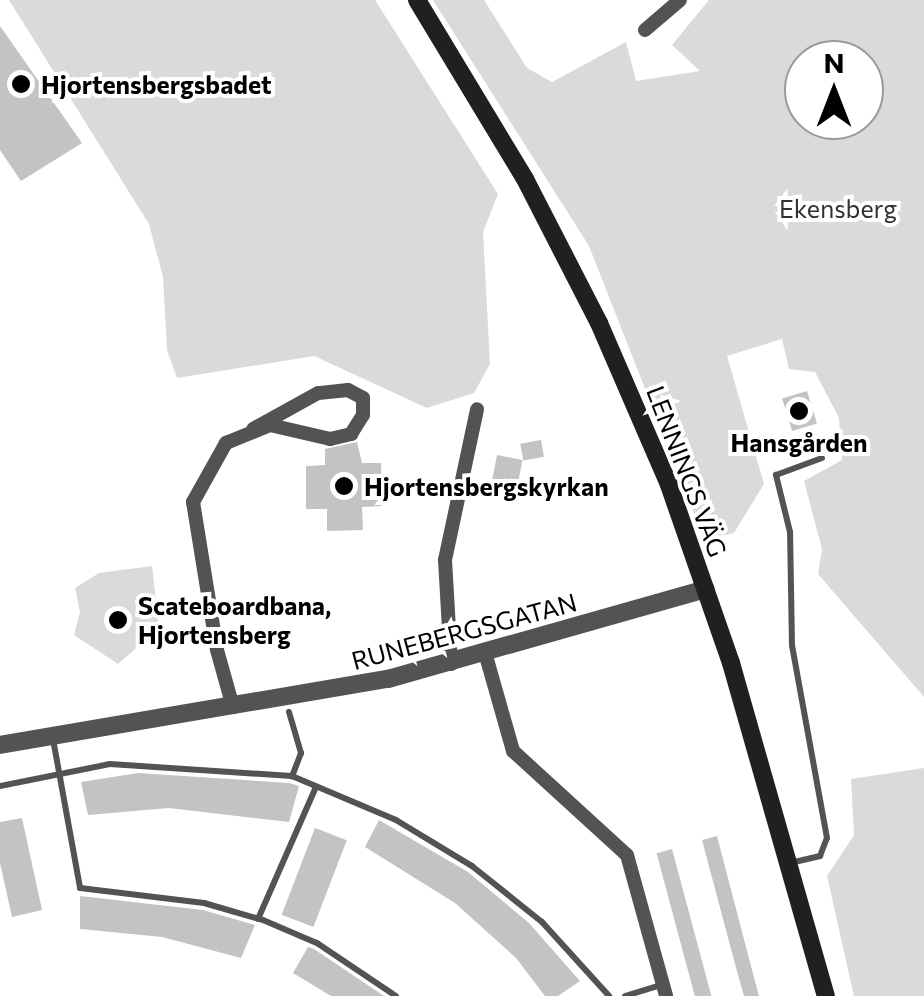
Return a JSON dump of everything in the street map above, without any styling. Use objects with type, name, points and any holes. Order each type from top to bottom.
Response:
[{"type":"main road","name":"LENNINGS VÄG","points":[[417,0],[488,109],[599,323],[705,589],[826,996]]},
{"type":"street","points":[[645,30],[675,2]]},
{"type":"street","points":[[234,707],[214,635],[193,502],[226,444],[318,393],[348,390],[363,398],[363,415],[351,434],[330,439],[270,425],[253,430]]},
{"type":"street","points":[[451,664],[445,560],[478,408]]},
{"type":"street","name":"RUNEBERGSGATAN","points":[[0,746],[52,734],[234,707],[451,664],[705,589]]},
{"type":"street","points":[[486,656],[513,752],[627,855],[664,990]]},
{"type":"lane","points":[[786,864],[820,856],[827,838],[792,645],[790,532],[776,475],[822,458]]},
{"type":"lane","points":[[289,712],[301,752],[292,776]]},
{"type":"lane","points":[[52,734],[80,888],[204,903],[258,919],[317,944],[396,996]]},
{"type":"lane","points":[[0,786],[60,772],[177,764],[292,776],[315,789],[396,820],[472,866],[542,922],[609,996]]},
{"type":"lane","points":[[258,919],[315,789]]},
{"type":"lane","points":[[625,996],[664,990]]},
{"type":"green space","points":[[9,0],[375,0],[498,194],[483,232],[490,364],[474,393],[427,408],[314,356],[177,378],[167,350],[163,277],[149,224]]},
{"type":"green space","name":"Ekensberg","points":[[433,0],[484,0],[527,68],[552,82],[626,42],[636,81],[700,71],[672,45],[709,0],[924,0],[924,697],[818,574],[822,549],[804,481],[842,460],[839,418],[815,372],[789,369],[782,339],[727,356],[764,484],[734,533],[704,539],[589,246]]},
{"type":"green space","name":"Scateboardbana, Hjortensberg","points":[[152,566],[159,628],[118,664],[74,635],[80,612],[75,588],[99,573]]},
{"type":"green space","points":[[924,768],[924,996],[854,996],[827,876],[854,835],[851,779]]},
{"type":"building","name":"Hjortensbergsbadet","points":[[0,26],[82,143],[21,181],[0,150]]},
{"type":"building","name":"Hansgården","points":[[807,391],[817,424],[792,431],[782,399]]},
{"type":"building","points":[[541,440],[544,457],[523,460],[520,444]]},
{"type":"building","name":"Hjortensbergskyrkan","points":[[357,442],[362,463],[381,463],[382,506],[362,507],[363,530],[327,531],[327,509],[306,509],[306,466],[325,465],[325,449]]},
{"type":"building","points":[[497,455],[523,460],[516,494],[490,489]]},
{"type":"building","points":[[138,773],[299,786],[289,822],[169,808],[88,815],[81,782]]},
{"type":"building","points":[[22,818],[42,910],[12,917],[0,863],[0,822]]},
{"type":"building","points":[[379,820],[468,872],[529,923],[580,981],[558,996],[545,996],[516,958],[455,903],[365,847]]},
{"type":"building","points":[[315,828],[347,840],[313,927],[282,915]]},
{"type":"building","points":[[717,836],[759,996],[744,996],[702,840]]},
{"type":"building","points":[[672,849],[711,996],[695,996],[657,853]]},
{"type":"building","points":[[80,896],[203,910],[255,925],[241,958],[162,937],[80,929]]},
{"type":"building","points":[[308,947],[384,996],[331,996],[293,973]]},
{"type":"place","name":"Hjortensbergsbadet","points":[[21,84]]},
{"type":"place","name":"Hansgården","points":[[799,411]]},
{"type":"place","name":"Hjortensbergskyrkan","points":[[344,486]]},
{"type":"place","name":"Scateboardbana, Hjortensberg","points":[[118,620]]}]
